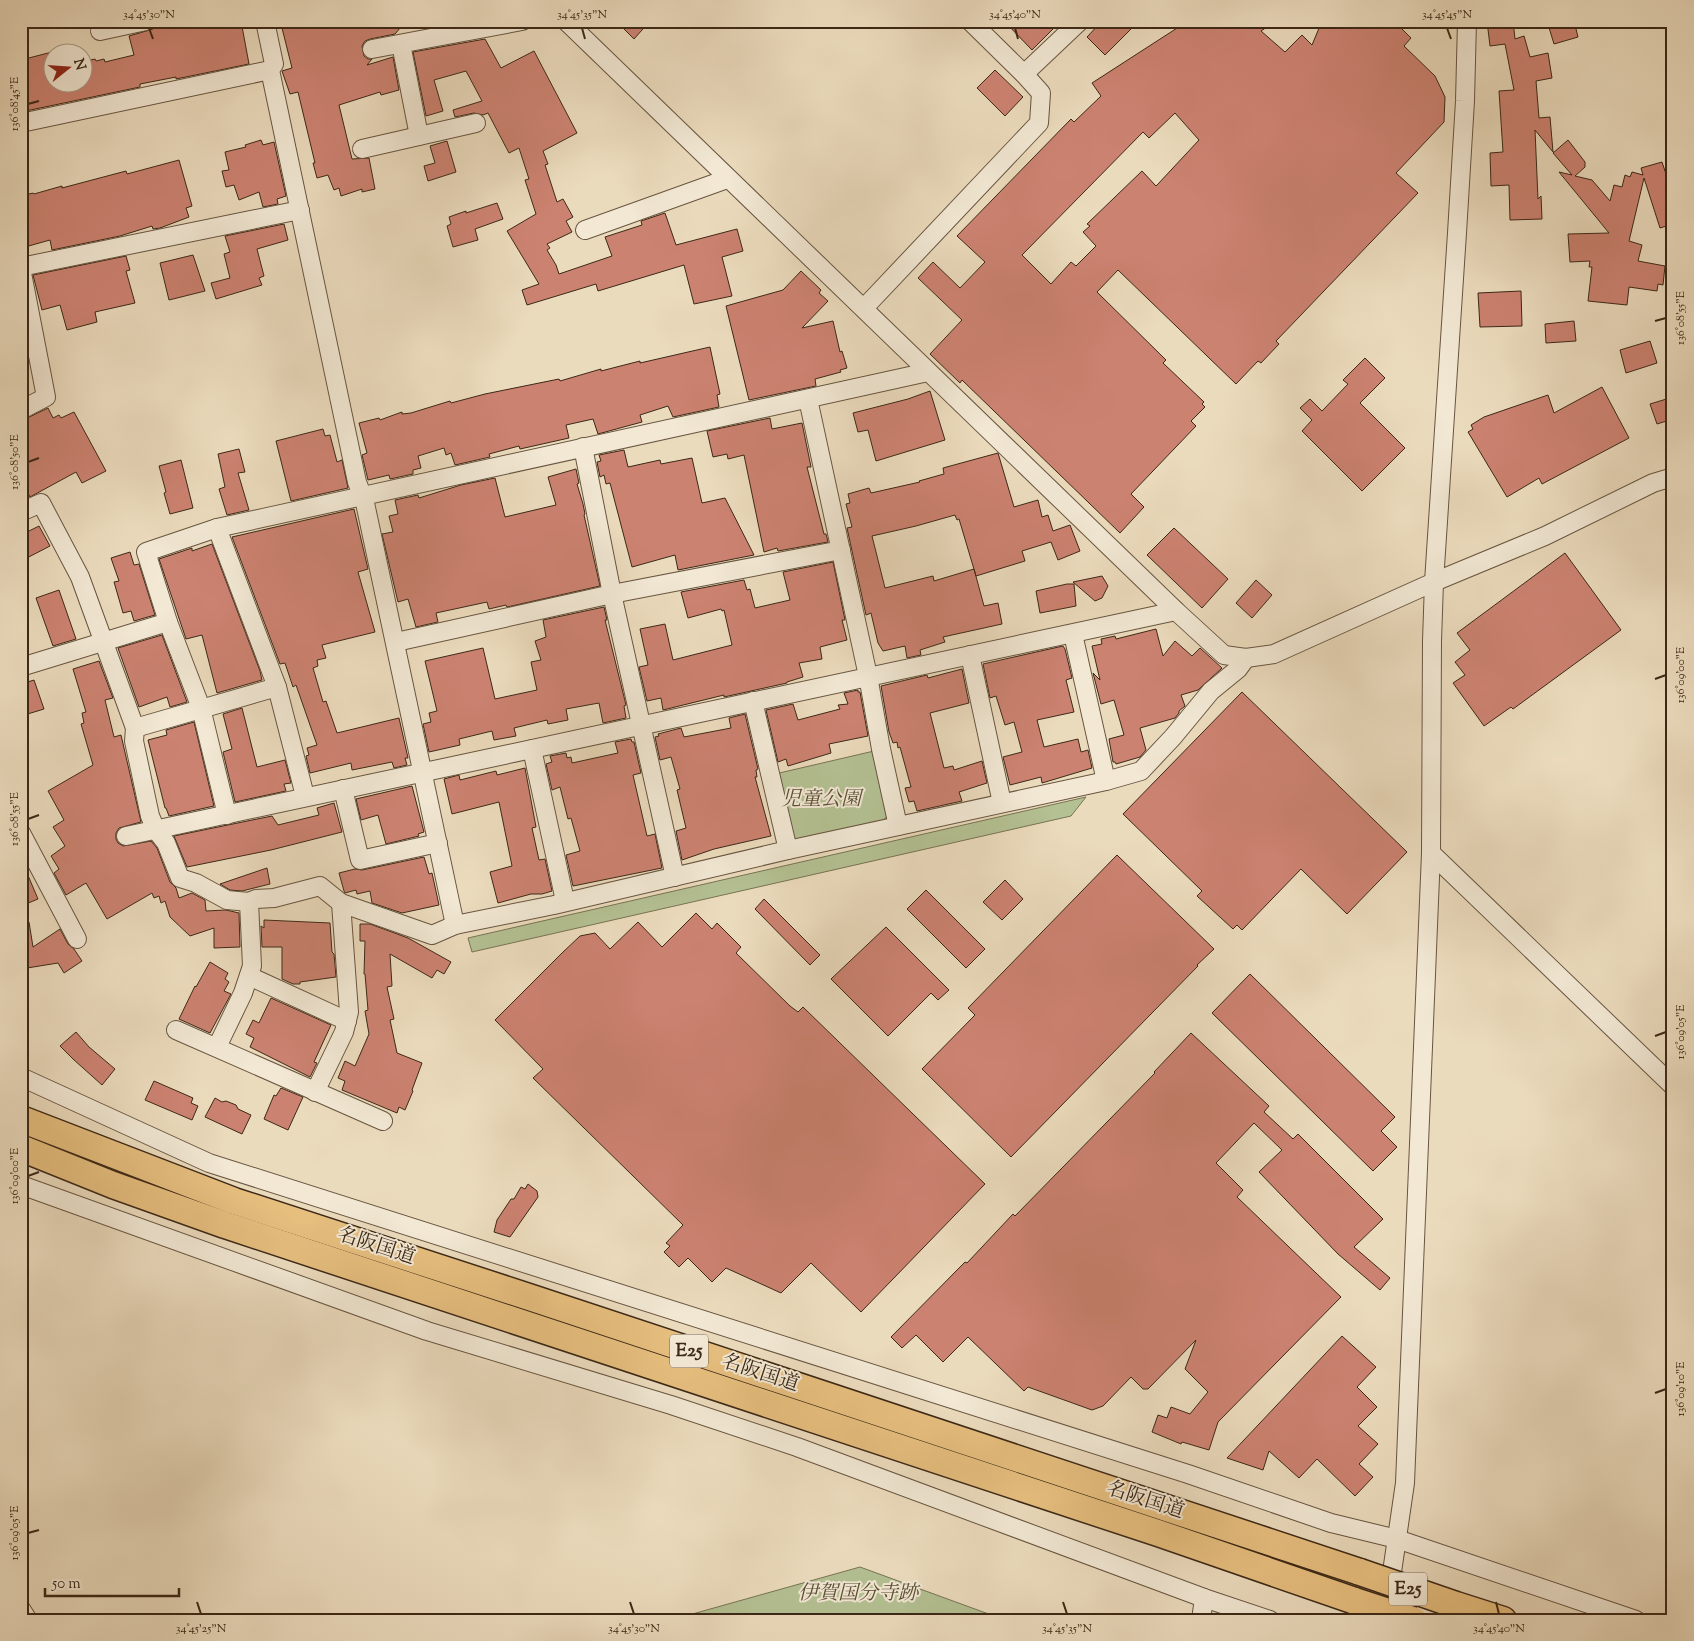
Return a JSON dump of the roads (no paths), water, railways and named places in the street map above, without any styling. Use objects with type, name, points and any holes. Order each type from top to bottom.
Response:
[{"type":"highway","points":[[21,1109],[118,1158]]},
{"type":"highway","name":"名阪国道","points":[[21,1119],[118,1158],[234,1201],[1503,1620]]},
{"type":"highway","name":"名阪国道","points":[[21,1148],[114,1185],[226,1225],[1158,1533],[1413,1620]]},
{"type":"street","points":[[100,31],[146,21]]},
{"type":"street","points":[[21,123],[270,70],[274,64],[265,21]]},
{"type":"street","points":[[372,49],[522,21]]},
{"type":"street","points":[[566,21],[727,179],[864,308],[928,372],[1224,655],[1246,658],[1274,654],[1434,582],[1545,536],[1653,483],[1673,477]]},
{"type":"street","points":[[864,308],[1039,124],[1041,93],[970,21]]},
{"type":"street","points":[[1024,74],[1080,21]]},
{"type":"street","points":[[1385,1620],[1405,1483],[1431,854],[1434,582],[1457,242],[1468,21]]},
{"type":"street","points":[[401,44],[419,136]]},
{"type":"street","points":[[270,70],[356,482],[366,502],[455,925]]},
{"type":"street","points":[[362,149],[476,123]]},
{"type":"street","points":[[585,230],[727,179]]},
{"type":"street","points":[[21,410],[46,397],[21,267],[300,210]]},
{"type":"street","points":[[226,814],[201,708],[168,622],[146,552],[217,528],[928,372]]},
{"type":"street","points":[[808,399],[868,676],[881,750],[898,826]]},
{"type":"street","points":[[583,447],[612,594],[675,877]]},
{"type":"street","points":[[21,512],[41,503],[80,577],[134,728],[134,741],[150,816],[156,830],[166,843],[180,878],[196,883],[226,900],[249,902],[256,899],[274,898],[320,886],[341,903],[432,935],[455,925],[1141,772],[1211,691],[1238,668],[1246,658]]},
{"type":"street","points":[[217,528],[277,687],[305,796]]},
{"type":"street","points":[[396,642],[612,594],[841,550]]},
{"type":"street","points":[[126,836],[305,796],[642,726],[1176,611]]},
{"type":"street","points":[[21,667],[168,622]]},
{"type":"street","points":[[1073,634],[1106,781]]},
{"type":"street","points":[[970,655],[1002,803]]},
{"type":"street","points":[[134,728],[277,687]]},
{"type":"street","points":[[753,701],[788,850]]},
{"type":"street","points":[[532,749],[565,902]]},
{"type":"street","points":[[343,789],[360,860],[438,843]]},
{"type":"street","points":[[21,833],[27,858],[76,938]]},
{"type":"street","points":[[1431,854],[1673,1086]]},
{"type":"street","points":[[217,1047],[243,993],[252,966],[249,902]]},
{"type":"street","points":[[315,1092],[344,1032],[349,1012],[341,903]]},
{"type":"street","points":[[248,976],[347,1021]]},
{"type":"street","points":[[176,1030],[383,1121]]},
{"type":"street","points":[[21,1077],[209,1163],[1188,1474],[1331,1523],[1397,1540],[1636,1620]]},
{"type":"street","points":[[21,1185],[427,1331],[671,1405],[797,1447],[1204,1598],[1270,1620]]},
{"type":"street","points":[[1201,1620],[1204,1598]]},
{"type":"street","points":[[21,1609],[28,1620]]},
{"type":"park label","name":"児童公園","points":[[821,800]]},
{"type":"park label","name":"伊賀国分寺跡","points":[[858,1594]]}]
